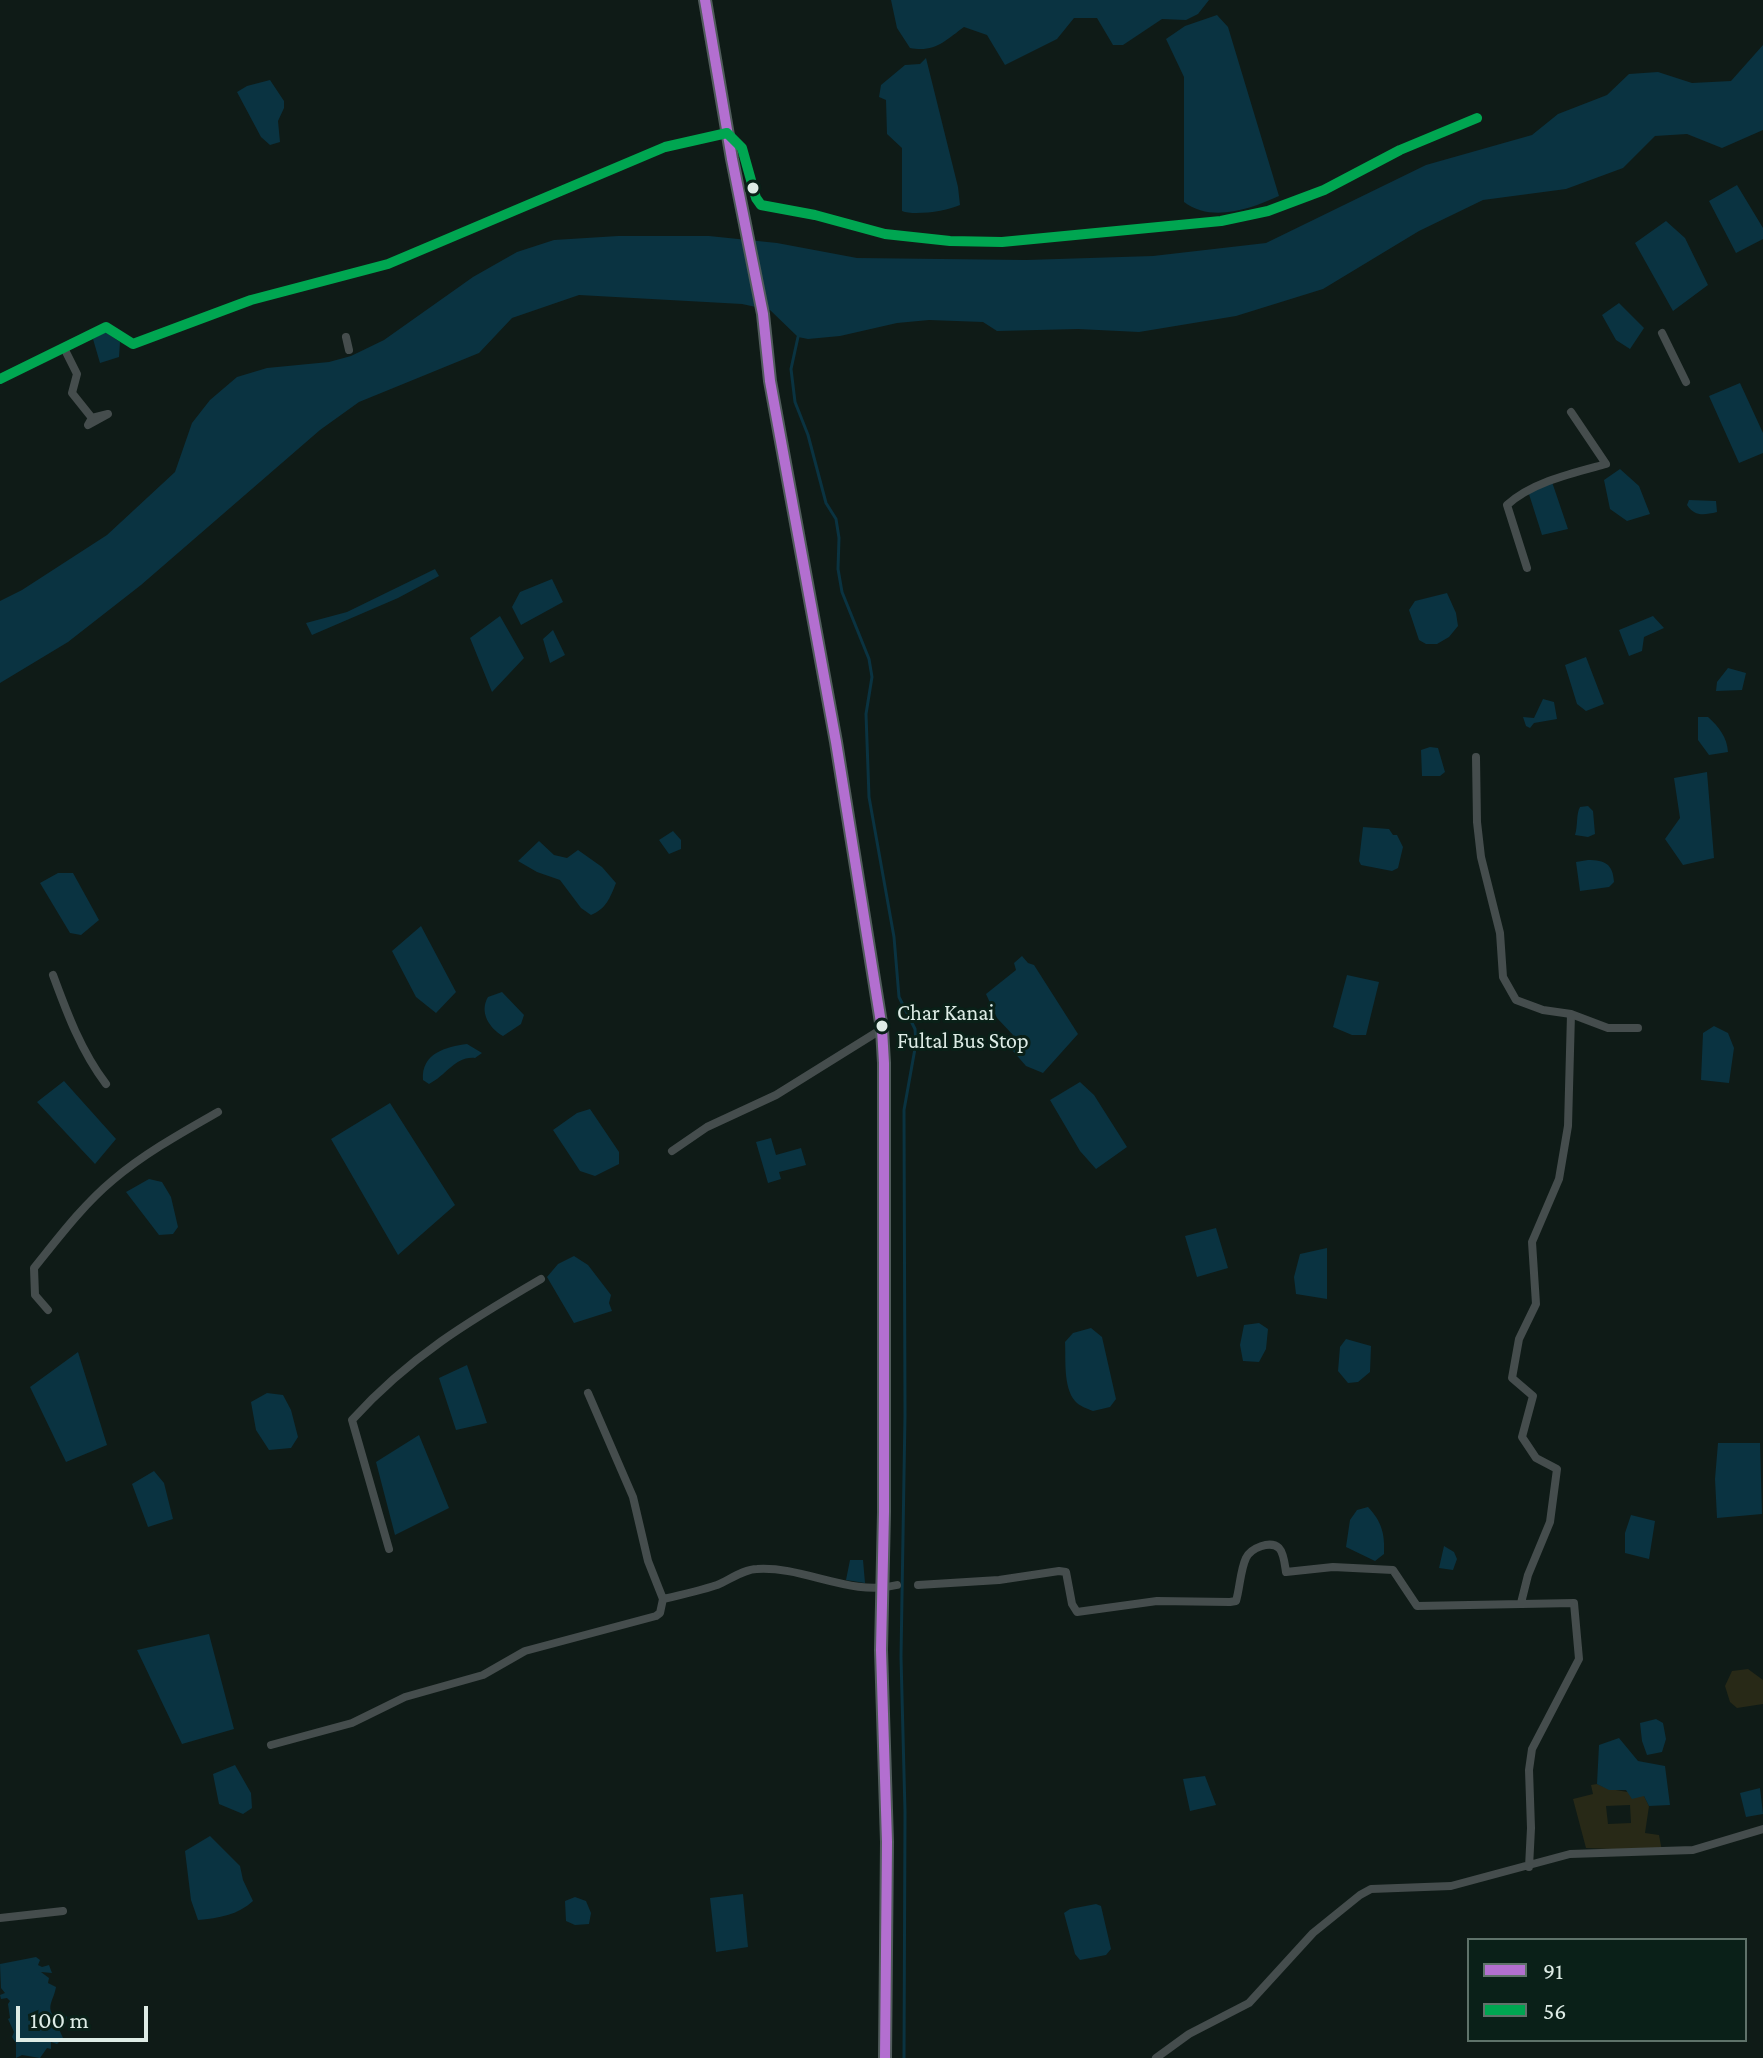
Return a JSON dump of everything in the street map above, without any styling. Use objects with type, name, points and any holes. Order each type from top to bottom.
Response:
[{"type":"highway","points":[[705,0],[727,133],[763,314],[770,381],[838,756],[882,1029],[890,1587],[882,1709],[887,1888],[885,2058]]},
{"type":"street","points":[[0,379],[106,327],[133,344],[175,333],[251,300],[388,264],[665,147],[727,133],[742,148],[756,198],[761,205],[815,215],[885,234],[950,241],[1002,242],[1221,221],[1268,211],[1324,190],[1400,150],[1477,118]]},
{"type":"street","points":[[1662,333],[1686,382]]},
{"type":"street","points":[[346,337],[349,350]]},
{"type":"street","points":[[64,348],[77,374],[72,393],[92,418]]},
{"type":"street","points":[[1527,568],[1507,505],[1520,494],[1606,464],[1571,412]]},
{"type":"street","points":[[1476,757],[1481,857],[1500,933],[1503,977],[1516,1000],[1543,1010],[1571,1014],[1608,1028],[1638,1028]]},
{"type":"street","points":[[53,975],[78,1037],[106,1084]]},
{"type":"street","points":[[1521,1603],[1528,1575],[1550,1522],[1557,1469],[1536,1458],[1522,1437],[1533,1396],[1512,1378],[1519,1339],[1536,1304],[1532,1242],[1559,1179],[1568,1126],[1571,1014]]},
{"type":"street","points":[[672,1151],[707,1127],[776,1095],[882,1029]]},
{"type":"street","points":[[48,1310],[35,1295],[34,1268],[75,1218],[114,1179],[218,1112]]},
{"type":"street","points":[[389,1549],[352,1420],[384,1385],[460,1326],[541,1279]]},
{"type":"street","points":[[271,1745],[352,1723],[405,1697],[483,1675],[525,1651],[660,1613],[663,1599],[648,1561],[633,1497],[588,1393]]},
{"type":"street","points":[[918,1585],[999,1580],[1059,1571],[1066,1572],[1072,1604],[1077,1612],[1157,1601],[1230,1602],[1236,1601],[1247,1555],[1267,1545],[1277,1546],[1281,1551],[1286,1572],[1333,1567],[1393,1570],[1417,1606],[1574,1603],[1579,1659],[1532,1749],[1529,1770],[1529,1867]]},
{"type":"street","points":[[663,1599],[712,1586],[752,1569],[820,1577],[864,1588],[890,1587]]},
{"type":"street","points":[[1156,2058],[1189,2034],[1249,2003],[1313,1933],[1371,1889],[1451,1886],[1529,1867],[1555,1857],[1585,1852],[1693,1850],[1763,1829]]},
{"type":"street","points":[[0,1911],[0,1918],[63,1911]]},
{"type":"green space","points":[[1748,1669],[1763,1680],[1763,1704],[1737,1708],[1730,1702],[1725,1686],[1732,1671]]},
{"type":"green space","points":[[1591,1785],[1644,1796],[1649,1806],[1645,1833],[1659,1835],[1662,1851],[1586,1848],[1573,1799],[1593,1794]],"holes":[[[1630,1805],[1631,1823],[1608,1824],[1606,1806]]]},
{"type":"water","points":[[891,0],[1209,0],[1198,14],[1186,20],[1162,19],[1123,45],[1113,45],[1097,18],[1074,18],[1057,39],[1005,65],[987,35],[964,27],[933,47],[910,48],[897,28]]},
{"type":"water","points":[[1217,15],[1228,27],[1279,196],[1244,209],[1219,213],[1207,212],[1184,202],[1184,77],[1166,39],[1185,26]]},
{"type":"water","points":[[1763,45],[1763,130],[1722,148],[1687,134],[1655,136],[1623,168],[1566,189],[1483,200],[1419,231],[1323,289],[1236,316],[1139,332],[1078,329],[997,331],[983,322],[929,320],[808,339],[798,337],[770,310],[742,304],[579,295],[512,318],[479,353],[359,402],[320,430],[141,585],[68,642],[0,683],[0,601],[107,535],[175,472],[192,423],[210,400],[237,377],[267,368],[329,362],[351,356],[384,340],[473,277],[517,252],[554,240],[618,236],[709,236],[777,243],[857,258],[1026,260],[1153,256],[1266,243],[1426,165],[1532,135],[1558,114],[1607,95],[1629,74],[1658,72],[1692,83],[1731,81]]},
{"type":"water","points":[[926,58],[960,205],[914,213],[902,211],[902,148],[887,134],[886,100],[879,97],[881,85],[905,65],[920,64]]},
{"type":"water","points":[[270,80],[284,101],[284,108],[278,121],[280,142],[270,145],[261,137],[237,92]]},
{"type":"water","points":[[1737,185],[1763,228],[1763,239],[1736,253],[1709,201]]},
{"type":"water","points":[[1666,221],[1685,238],[1708,285],[1673,311],[1635,243]]},
{"type":"water","points":[[1619,303],[1644,328],[1630,349],[1616,340],[1602,315]]},
{"type":"water","points":[[105,332],[120,342],[119,357],[100,363],[93,339]]},
{"type":"water","points":[[1740,383],[1763,433],[1763,453],[1739,463],[1709,396]]},
{"type":"water","points":[[1620,469],[1639,486],[1650,514],[1627,521],[1610,509],[1604,480]]},
{"type":"water","points":[[1552,482],[1568,529],[1542,535],[1528,491]]},
{"type":"water","points":[[1689,500],[1716,501],[1717,512],[1697,513],[1687,505]]},
{"type":"water","points":[[435,569],[439,576],[398,598],[312,635],[306,623],[347,612]]},
{"type":"water","points":[[552,579],[563,602],[521,625],[512,607],[520,592]]},
{"type":"water","points":[[1447,593],[1458,626],[1449,637],[1437,644],[1426,644],[1419,640],[1409,610],[1415,601]]},
{"type":"water","points":[[500,616],[524,658],[492,692],[470,638]]},
{"type":"water","points":[[1653,616],[1664,628],[1644,637],[1642,651],[1629,656],[1619,630]]},
{"type":"water","points":[[553,630],[565,655],[550,663],[543,639]]},
{"type":"water","points":[[1586,657],[1604,704],[1586,711],[1577,704],[1565,665]]},
{"type":"water","points":[[1728,668],[1746,673],[1742,690],[1716,691],[1717,682]]},
{"type":"water","points":[[1543,699],[1554,702],[1557,719],[1534,723],[1530,728],[1526,726],[1523,717],[1534,718]]},
{"type":"water","points":[[1698,717],[1708,717],[1716,725],[1724,737],[1728,752],[1709,755],[1698,740]]},
{"type":"water","points":[[1438,748],[1445,772],[1440,776],[1422,776],[1421,750]]},
{"type":"water","points":[[1707,772],[1714,858],[1683,865],[1665,839],[1680,818],[1674,778]]},
{"type":"water","points":[[1588,806],[1593,811],[1595,834],[1588,837],[1575,835],[1580,807]]},
{"type":"water","points":[[1363,827],[1389,829],[1397,835],[1403,847],[1398,868],[1392,871],[1361,865]]},
{"type":"water","points":[[673,831],[681,840],[681,849],[669,854],[659,840]]},
{"type":"water","points":[[539,841],[554,855],[567,858],[578,850],[602,867],[616,883],[600,910],[591,915],[581,908],[560,880],[518,861]]},
{"type":"water","points":[[1576,862],[1603,862],[1610,867],[1614,882],[1609,887],[1580,891]]},
{"type":"water","points":[[58,873],[73,873],[99,920],[81,935],[70,933],[40,883]]},
{"type":"water","points":[[421,926],[456,992],[436,1013],[416,997],[392,951]]},
{"type":"water","points":[[1022,956],[1034,965],[1078,1034],[1043,1073],[1026,1066],[1006,1043],[1013,1035],[997,1018],[986,994],[1016,970],[1014,963]]},
{"type":"water","points":[[1347,975],[1379,982],[1366,1035],[1352,1035],[1333,1027]]},
{"type":"water","points":[[502,992],[524,1015],[521,1024],[503,1036],[493,1029],[485,1014],[488,997]]},
{"type":"water","points":[[1714,1026],[1728,1033],[1734,1048],[1729,1083],[1701,1080],[1703,1033]]},
{"type":"water","points":[[467,1044],[482,1053],[456,1063],[429,1084],[423,1080],[426,1063],[436,1053]]},
{"type":"water","points":[[64,1081],[116,1139],[95,1164],[37,1102]]},
{"type":"water","points":[[1080,1082],[1094,1095],[1127,1147],[1096,1169],[1080,1151],[1050,1100]]},
{"type":"water","points":[[390,1103],[455,1205],[398,1255],[331,1139]]},
{"type":"water","points":[[590,1109],[619,1152],[619,1164],[595,1176],[580,1171],[553,1130],[577,1113]]},
{"type":"water","points":[[771,1138],[776,1155],[801,1148],[806,1165],[779,1172],[781,1179],[768,1183],[756,1142]]},
{"type":"water","points":[[149,1179],[162,1182],[171,1197],[178,1227],[173,1234],[159,1235],[126,1192]]},
{"type":"water","points":[[1216,1228],[1228,1268],[1197,1277],[1185,1236]]},
{"type":"water","points":[[1327,1248],[1327,1299],[1296,1294],[1294,1277],[1300,1254]]},
{"type":"water","points":[[574,1256],[588,1265],[611,1295],[609,1303],[612,1311],[574,1323],[547,1277],[558,1264]]},
{"type":"water","points":[[1259,1323],[1268,1329],[1266,1349],[1259,1362],[1243,1361],[1240,1345],[1244,1325]]},
{"type":"water","points":[[1091,1328],[1102,1337],[1116,1399],[1110,1407],[1093,1411],[1079,1404],[1071,1395],[1065,1364],[1065,1342],[1073,1333]]},
{"type":"water","points":[[1346,1339],[1371,1346],[1370,1372],[1358,1382],[1348,1383],[1338,1371],[1340,1347]]},
{"type":"water","points":[[78,1352],[107,1445],[66,1462],[30,1387]]},
{"type":"water","points":[[467,1365],[487,1423],[456,1430],[439,1378]]},
{"type":"water","points":[[267,1393],[283,1395],[291,1410],[298,1437],[291,1448],[269,1450],[256,1430],[251,1402]]},
{"type":"water","points":[[419,1435],[449,1508],[395,1535],[376,1462]]},
{"type":"water","points":[[1718,1443],[1760,1443],[1762,1514],[1717,1518],[1715,1479]]},
{"type":"water","points":[[154,1471],[164,1483],[173,1519],[148,1527],[132,1484]]},
{"type":"water","points":[[1368,1507],[1377,1518],[1384,1540],[1384,1554],[1375,1561],[1346,1547],[1350,1520],[1357,1510]]},
{"type":"water","points":[[1631,1515],[1655,1521],[1649,1559],[1625,1553],[1625,1533]]},
{"type":"water","points":[[1444,1546],[1454,1552],[1457,1559],[1453,1570],[1439,1568]]},
{"type":"water","points":[[850,1560],[863,1560],[865,1583],[846,1580]]},
{"type":"water","points":[[209,1634],[234,1729],[182,1744],[137,1650]]},
{"type":"water","points":[[1656,1719],[1663,1723],[1666,1739],[1662,1752],[1647,1755],[1640,1723]]},
{"type":"water","points":[[1619,1738],[1638,1761],[1665,1766],[1670,1805],[1649,1806],[1644,1796],[1632,1799],[1626,1790],[1609,1790],[1597,1784],[1599,1745]]},
{"type":"water","points":[[235,1765],[251,1793],[252,1808],[243,1814],[219,1804],[213,1774]]},
{"type":"water","points":[[1205,1776],[1216,1805],[1190,1811],[1183,1779]]},
{"type":"water","points":[[1760,1788],[1763,1814],[1746,1817],[1740,1793]]},
{"type":"water","points":[[210,1836],[240,1866],[253,1901],[228,1915],[198,1920],[191,1900],[185,1851]]},
{"type":"water","points":[[743,1894],[748,1947],[716,1952],[710,1898]]},
{"type":"water","points":[[575,1897],[586,1901],[591,1913],[589,1924],[575,1925],[566,1921],[565,1901]]},
{"type":"water","points":[[1096,1904],[1101,1906],[1111,1949],[1106,1955],[1080,1960],[1075,1954],[1064,1913]]},
{"type":"water","points":[[36,1957],[40,1960],[38,1965],[49,1965],[52,1973],[41,1972],[49,1978],[48,1983],[56,1987],[50,2007],[52,2014],[55,2018],[68,2018],[58,2027],[63,2038],[57,2044],[51,2042],[51,2049],[47,2048],[40,2058],[22,2055],[16,2058],[14,2032],[8,2019],[10,2001],[1,1999],[0,1995],[5,1993],[1,1988],[0,1964]]},
{"type":"waterway","points":[[798,337],[791,369],[795,402],[808,435],[826,503],[836,519],[842,592],[869,659],[872,677],[866,714],[869,797],[894,937],[899,997],[915,1029],[916,1043],[904,1110],[905,1415],[901,1657],[905,1812],[904,2058]]},
{"type":"transit line","name":"91","points":[[705,0],[763,314],[770,381],[836,742],[882,1029],[884,1512],[881,1650],[887,1842],[885,2058]]},
{"type":"transit line","name":"56","points":[[0,379],[106,327],[133,344],[251,300],[388,264],[665,147],[727,133],[742,148],[756,198],[761,205],[815,215],[885,234],[950,241],[1002,242],[1221,221],[1268,211],[1324,190],[1400,150],[1477,118]]},
{"type":"place","name":"Char Kanai Fultal Bus Stop","points":[[882,1026]]}]
